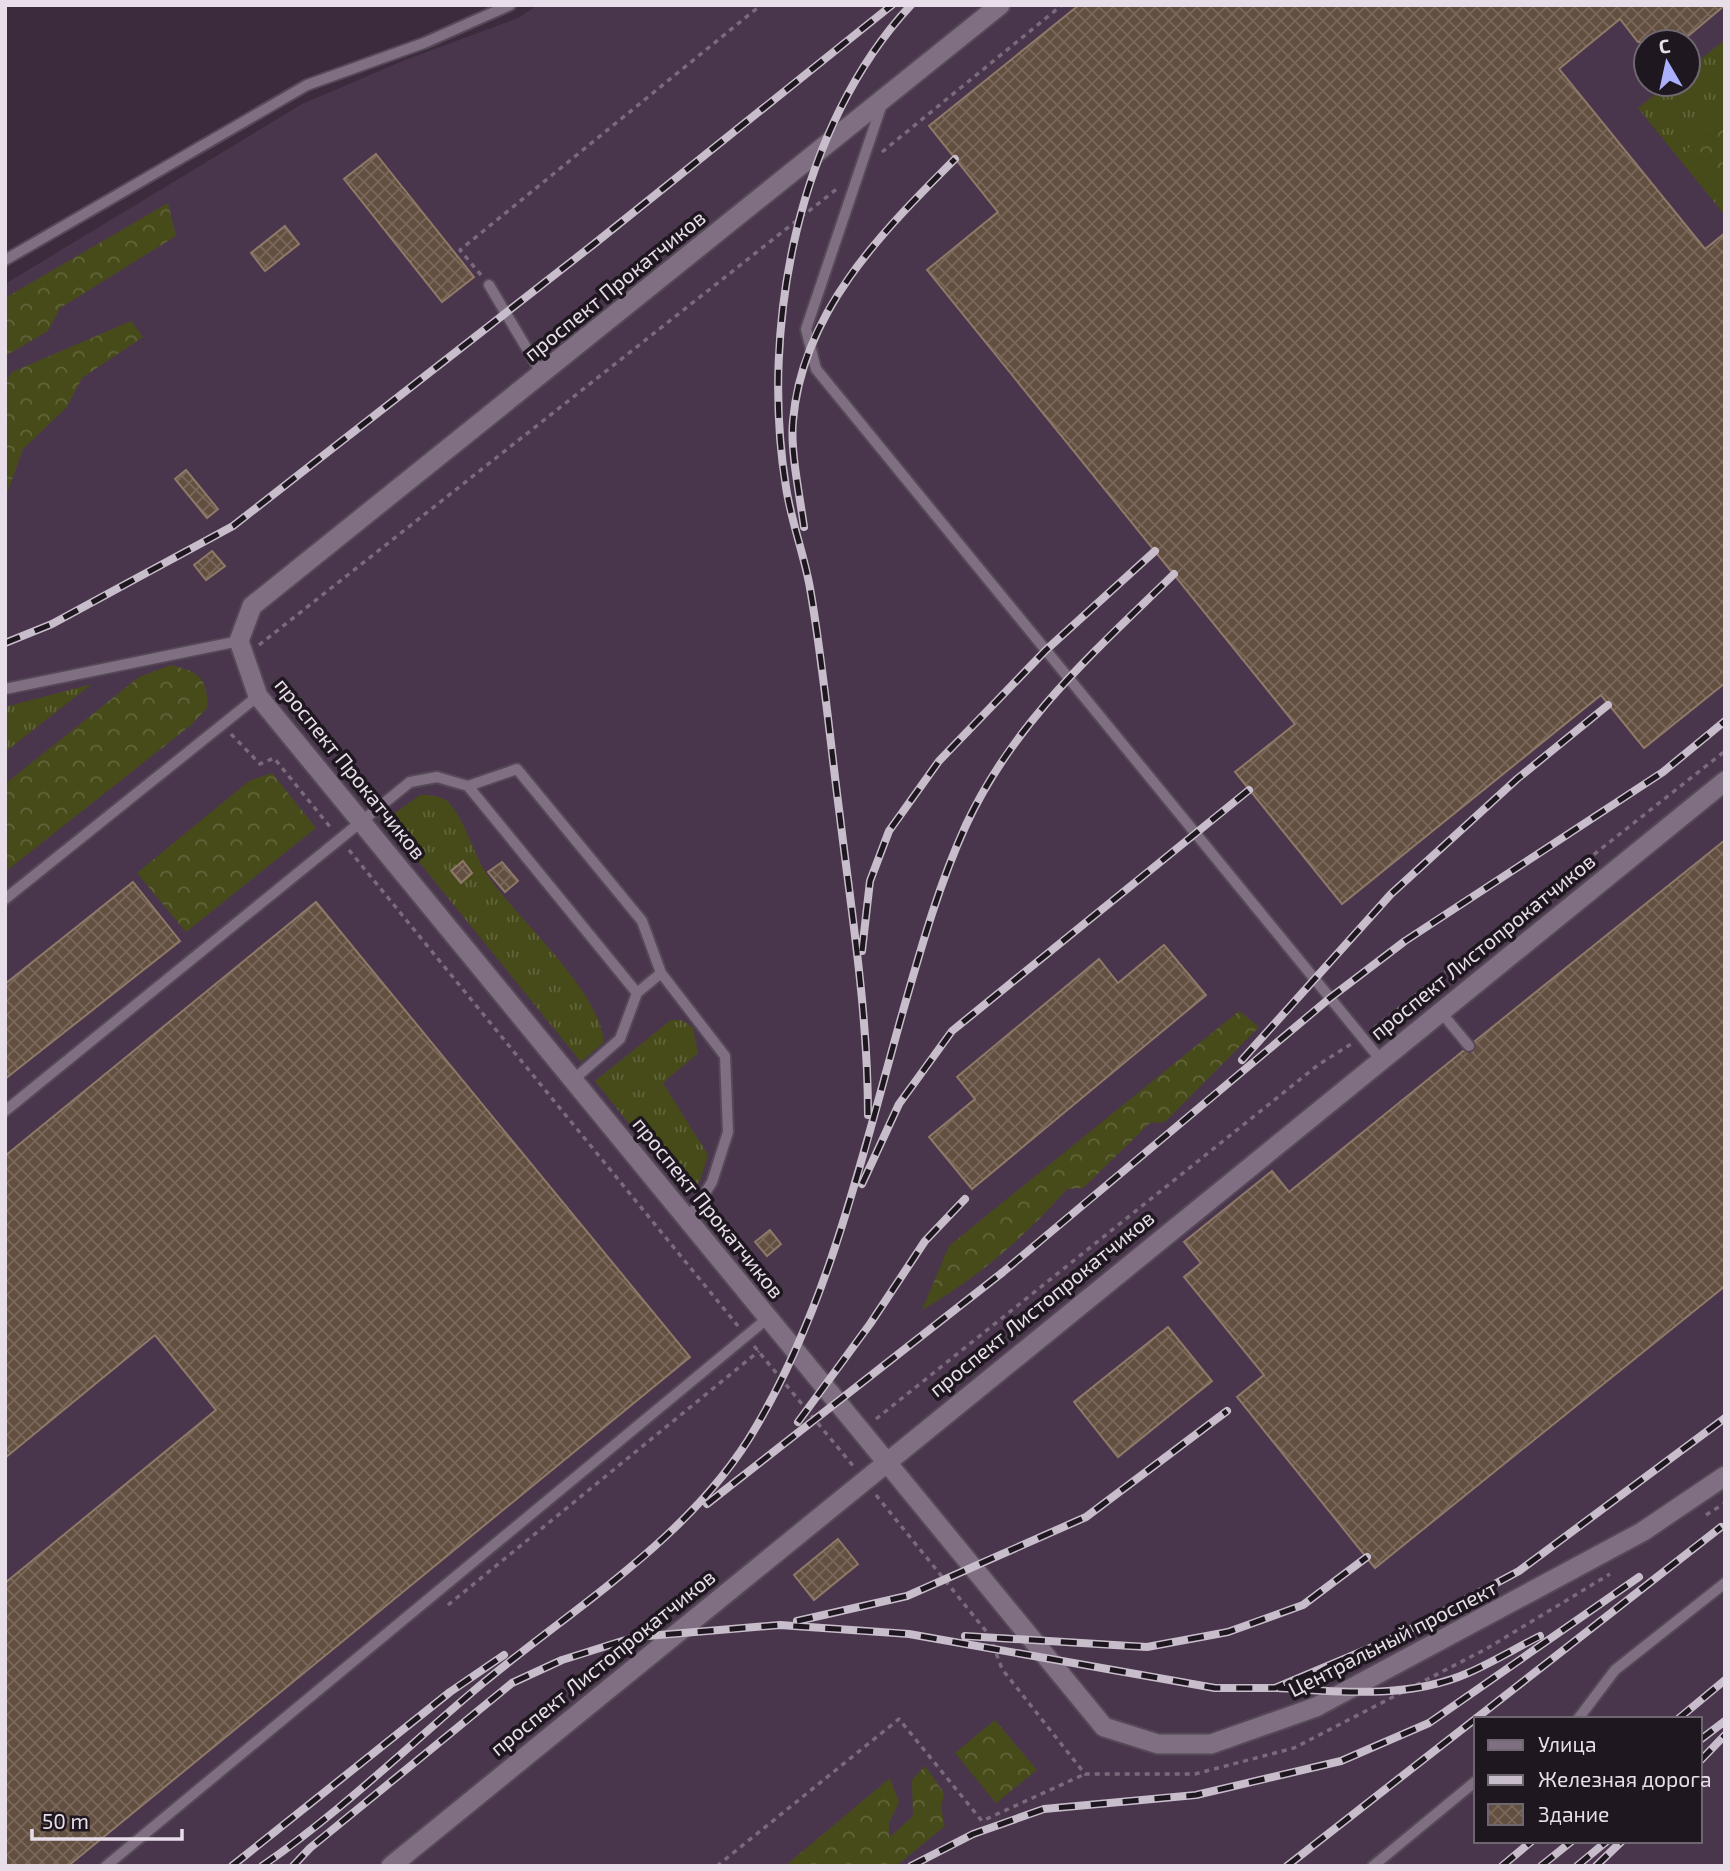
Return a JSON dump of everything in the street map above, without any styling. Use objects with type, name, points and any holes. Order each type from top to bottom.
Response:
[{"type":"street","name":"проспект Прокатчиков","points":[[886,1461],[258,696],[242,649],[252,606],[1000,5]]},
{"type":"street","name":"проспект Листопрокатчиков","points":[[391,1866],[1725,781]]},
{"type":"street","name":"Центральный проспект","points":[[886,1461],[1104,1727],[1158,1744],[1211,1744],[1316,1707],[1642,1532],[1725,1476]]},
{"type":"lane","points":[[5,260],[307,85],[424,43],[510,5]]},
{"type":"lane","points":[[882,101],[806,329],[816,369],[1380,1059]]},
{"type":"lane","points":[[489,285],[542,374]]},
{"type":"lane","points":[[5,689],[242,649]]},
{"type":"lane","points":[[5,899],[258,696]]},
{"type":"lane","points":[[468,786],[517,769],[642,921],[661,974],[725,1056],[728,1132],[712,1182],[688,1220]]},
{"type":"lane","points":[[5,1111],[410,782],[437,777],[468,786],[637,993]]},
{"type":"lane","points":[[573,1080],[620,1039],[637,993],[661,974]]},
{"type":"lane","points":[[1440,1011],[1469,1046]]},
{"type":"lane","points":[[106,1866],[768,1318]]},
{"type":"lane","points":[[1580,1717],[1615,1670],[1725,1583]]},
{"type":"lane","points":[[1373,1866],[1474,1783]]},
{"type":"path","points":[[472,265],[460,250],[761,5]]},
{"type":"path","points":[[242,649],[859,171],[1062,5]]},
{"type":"path","points":[[222,725],[260,764],[274,758],[990,1636]]},
{"type":"path","points":[[861,1431],[1318,1065],[1362,1038],[1725,751]]},
{"type":"path","points":[[717,1866],[899,1718],[982,1821],[1085,1774]]},
{"type":"shaded area","points":[[538,5],[1725,5],[1725,1866],[5,1866],[5,284],[302,104],[405,60],[518,18]]},
{"type":"green space","points":[[1725,40],[1723,213],[1638,108],[1650,98],[1702,98],[1702,58]]},
{"type":"green space","points":[[1725,123],[1725,178],[1708,175],[1687,150],[1701,131]]},
{"type":"green space","points":[[168,203],[176,236],[60,308],[48,331],[5,356],[5,298]]},
{"type":"green space","points":[[131,321],[143,337],[82,378],[67,407],[23,449],[5,499],[5,382],[12,372]]},
{"type":"green space","points":[[171,665],[200,677],[208,707],[191,725],[5,872],[5,784],[139,677]]},
{"type":"green space","points":[[92,684],[5,752],[5,707]]},
{"type":"green space","points":[[272,773],[316,828],[186,932],[137,873],[249,781]]},
{"type":"green space","points":[[420,795],[441,798],[450,804],[488,876],[573,978],[588,1000],[599,1021],[604,1042],[581,1062],[385,820]]},
{"type":"green space","points":[[1239,1011],[1259,1027],[1165,1122],[1150,1123],[1083,1188],[1067,1189],[999,1256],[922,1310],[949,1246]]},
{"type":"green space","points":[[671,1020],[682,1020],[693,1028],[698,1053],[663,1083],[708,1155],[700,1181],[687,1196],[595,1081]]},
{"type":"green space","points":[[995,1720],[1037,1770],[996,1803],[955,1753]]},
{"type":"green space","points":[[925,1766],[944,1793],[941,1808],[945,1826],[896,1866],[785,1866],[890,1778],[899,1802],[889,1823],[889,1838],[913,1816],[912,1780]]},
{"type":"building","points":[[1079,5],[1725,5],[1698,28],[1632,28],[1632,34],[1620,19],[1559,69],[1705,249],[1725,233],[1725,683],[1644,748],[1601,695],[1342,904],[1235,772],[1295,724],[927,270],[998,212],[929,126]]},
{"type":"building","points":[[376,154],[474,277],[442,302],[344,179]]},
{"type":"building","points":[[285,226],[299,244],[265,271],[251,253]]},
{"type":"building","points":[[186,470],[218,509],[207,518],[175,479]]},
{"type":"building","points":[[212,551],[225,566],[206,580],[194,565]]},
{"type":"building","points":[[1725,840],[1725,1286],[1375,1568],[1237,1397],[1264,1375],[1184,1277],[1201,1263],[1184,1242],[1272,1171],[1289,1192],[1463,1051],[1473,1052],[1475,1041]]},
{"type":"building","points":[[463,861],[472,873],[461,883],[451,871]]},
{"type":"building","points":[[502,862],[518,881],[505,892],[488,872]]},
{"type":"building","points":[[133,882],[180,941],[5,1079],[5,984]]},
{"type":"building","points":[[316,902],[690,1357],[68,1866],[5,1866],[5,1583],[216,1410],[155,1335],[5,1458],[5,1156]]},
{"type":"building","points":[[1164,945],[1206,995],[972,1189],[929,1137],[975,1099],[957,1077],[1099,959],[1118,983]]},
{"type":"building","points":[[770,1230],[781,1244],[767,1256],[755,1242]]},
{"type":"building","points":[[1168,1327],[1212,1381],[1118,1457],[1074,1402]]},
{"type":"building","points":[[838,1539],[858,1564],[814,1600],[794,1575]]},
{"type":"railway","points":[[5,643],[52,624],[233,526],[594,244],[892,5]]},
{"type":"railway","points":[[868,1115],[865,1040],[854,928],[815,616],[786,487],[779,426],[779,362],[784,297],[796,232],[815,169],[840,109],[872,54],[911,5]]},
{"type":"railway","points":[[804,527],[792,433],[800,381],[812,344],[829,309],[874,245],[955,159]]},
{"type":"railway","points":[[862,951],[870,881],[889,831],[939,761],[1046,650],[1155,551]]},
{"type":"railway","points":[[262,1866],[320,1823],[483,1683],[632,1566],[700,1502],[730,1466],[756,1427],[782,1378],[825,1276],[859,1171],[924,940],[947,870],[966,825],[985,788],[1032,721],[1086,661],[1174,574]]},
{"type":"railway","points":[[1242,1060],[1391,894],[1517,779],[1608,705]]},
{"type":"railway","points":[[707,1504],[1003,1272],[1330,998],[1405,941],[1663,772],[1725,721]]},
{"type":"railway","points":[[862,1184],[899,1104],[952,1031],[1249,790]]},
{"type":"railway","points":[[798,1422],[870,1324],[925,1241],[965,1199]]},
{"type":"railway","points":[[797,1621],[907,1596],[1086,1517],[1227,1411]]},
{"type":"railway","points":[[293,1866],[310,1848],[512,1683],[562,1660],[635,1637],[780,1625],[909,1634],[1215,1688],[1275,1688],[1394,1638],[1519,1571],[1725,1418]]},
{"type":"railway","points":[[1478,1717],[1721,1527]]},
{"type":"railway","points":[[965,1636],[1147,1647],[1228,1632],[1303,1605],[1367,1557]]},
{"type":"railway","points":[[911,1866],[973,1834],[1044,1809],[1196,1795],[1341,1761],[1429,1723],[1639,1577]]},
{"type":"railway","points":[[1278,1688],[1374,1692],[1422,1687],[1468,1673],[1540,1636]]},
{"type":"railway","points":[[232,1866],[450,1692],[504,1655]]},
{"type":"railway","points":[[1680,1717],[1725,1680]]},
{"type":"railway","points":[[1287,1866],[1474,1720]]},
{"type":"railway","points":[[1702,1738],[1725,1721]]},
{"type":"railway","points":[[1702,1759],[1725,1735]]},
{"type":"railway","points":[[1502,1866],[1530,1843]]},
{"type":"railway","points":[[1541,1866],[1570,1843]]},
{"type":"railway","points":[[1577,1866],[1605,1843]]},
{"type":"railway","points":[[1596,1866],[1620,1843]]}]
